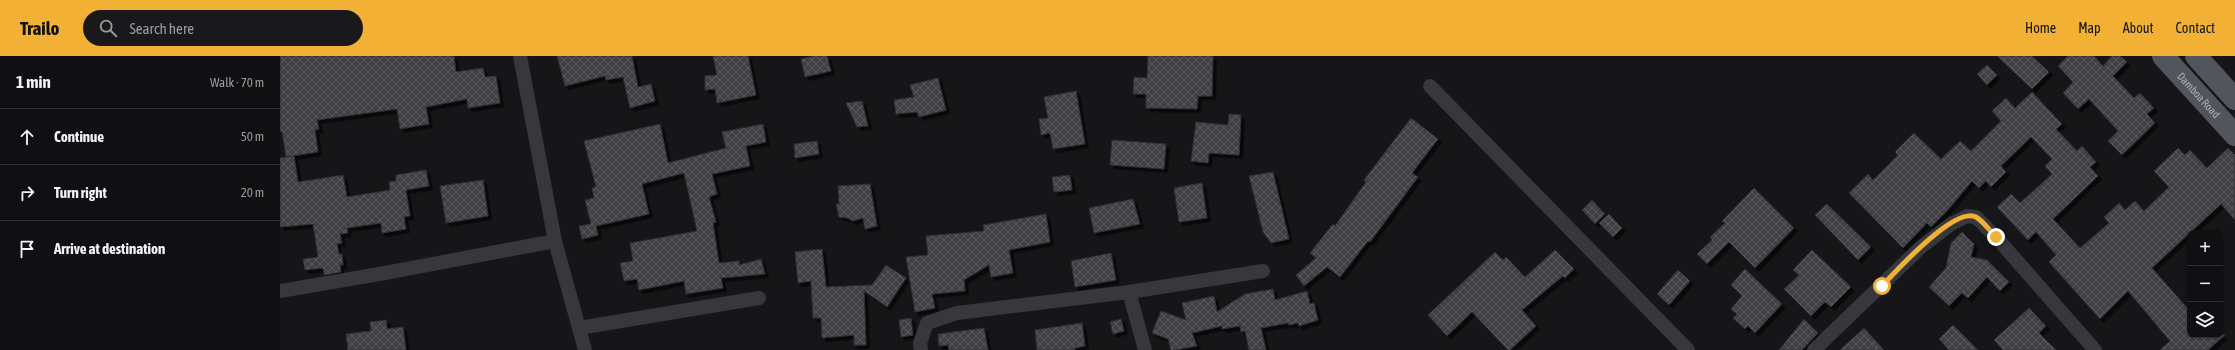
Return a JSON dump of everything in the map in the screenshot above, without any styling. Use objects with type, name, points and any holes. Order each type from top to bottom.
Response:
[{"type":"main road","name":"Damboa Road","points":[[2163,56],[2235,135]]},
{"type":"main road","points":[[2202,58],[2235,99]]},
{"type":"street","points":[[520,56],[555,241],[585,350]]},
{"type":"street","points":[[1430,86],[1688,350]]},
{"type":"street","points":[[1814,350],[1921,246],[1951,224],[1967,216],[1976,217],[1996,237],[2095,350]]},
{"type":"street","points":[[280,291],[555,241]]},
{"type":"street","points":[[921,350],[920,343],[928,324],[957,313],[1129,292],[1263,271]]},
{"type":"street","points":[[1129,292],[1145,350]]},
{"type":"street","points":[[579,328],[758,298]]},
{"type":"building","points":[[280,56],[454,56],[456,72],[483,68],[485,77],[496,76],[500,103],[468,108],[467,99],[426,107],[429,124],[400,129],[397,109],[317,120],[319,129],[315,130],[318,152],[286,157],[282,131],[280,132]]},
{"type":"building","points":[[557,56],[632,56],[638,87],[651,84],[655,101],[630,108],[623,77],[606,80],[605,76],[565,86]]},
{"type":"building","points":[[713,56],[748,56],[756,95],[717,103],[715,89],[705,90],[705,76],[717,75]]},
{"type":"building","points":[[814,56],[827,56],[831,71],[805,77],[801,59]]},
{"type":"building","points":[[1148,56],[1213,56],[1212,96],[1198,96],[1197,109],[1146,108],[1146,94],[1133,94],[1134,77],[1147,78]]},
{"type":"building","points":[[1997,56],[2032,56],[2049,72],[2032,89]]},
{"type":"building","points":[[2068,56],[2094,56],[2103,66],[2112,56],[2120,56],[2127,62],[2113,76],[2134,98],[2140,93],[2154,108],[2147,114],[2155,123],[2122,155],[2108,141],[2118,131],[2089,99],[2078,109],[2063,93],[2073,82],[2058,66]]},
{"type":"building","points":[[1987,65],[1997,75],[1987,85],[1977,74]]},
{"type":"building","points":[[938,78],[946,110],[919,117],[917,112],[896,114],[894,100],[914,97],[910,85]]},
{"type":"building","points":[[1076,91],[1085,144],[1053,149],[1050,133],[1041,135],[1039,119],[1048,118],[1044,97]]},
{"type":"building","points":[[2032,92],[2062,124],[2056,129],[2077,151],[2082,146],[2096,162],[2090,167],[2098,176],[2053,219],[2080,248],[2109,223],[2104,217],[2119,203],[2125,210],[2135,201],[2144,211],[2169,187],[2154,171],[2178,148],[2185,155],[2190,150],[2207,168],[2228,148],[2235,155],[2235,220],[2221,204],[2193,230],[2187,230],[2187,236],[2152,268],[2187,308],[2187,338],[2222,338],[2208,350],[2160,350],[2170,341],[2128,291],[2100,319],[2049,262],[2056,255],[2036,232],[2028,240],[1997,207],[2011,194],[2020,203],[2052,174],[2045,166],[2052,159],[2031,137],[2001,166],[2006,172],[1991,187],[1986,181],[1979,188],[1972,181],[1948,210],[1931,227],[1927,223],[1903,248],[1849,193],[1868,174],[1873,180],[1898,155],[1895,152],[1914,133],[1941,159],[1960,141],[1971,151],[2001,121],[1992,111],[2006,98],[2015,108]]},
{"type":"building","points":[[862,101],[868,126],[857,127],[846,103]]},
{"type":"building","points":[[1229,114],[1241,115],[1239,155],[1209,153],[1208,163],[1191,161],[1196,122],[1228,125]]},
{"type":"building","points":[[1411,118],[1438,139],[1412,173],[1418,177],[1370,242],[1368,241],[1340,277],[1327,267],[1304,286],[1296,275],[1316,258],[1310,253],[1333,224],[1335,226],[1366,182],[1364,180]]},
{"type":"building","points":[[660,124],[668,163],[726,148],[722,132],[763,124],[766,142],[746,146],[750,166],[712,174],[717,194],[709,197],[716,222],[713,223],[719,263],[739,261],[739,265],[761,259],[765,274],[721,278],[723,288],[686,294],[684,281],[639,290],[637,279],[624,281],[620,263],[633,261],[630,243],[697,231],[684,173],[642,184],[649,214],[596,226],[598,235],[582,239],[579,226],[591,224],[585,200],[594,198],[592,188],[596,187],[584,141]]},
{"type":"building","points":[[1112,140],[1166,144],[1164,169],[1110,165]]},
{"type":"building","points":[[817,141],[819,154],[795,158],[794,144]]},
{"type":"building","points":[[294,156],[298,182],[343,175],[347,197],[390,190],[389,182],[396,181],[396,175],[426,170],[429,186],[406,190],[410,216],[404,217],[406,229],[382,233],[381,223],[347,228],[348,233],[340,234],[342,243],[337,244],[339,254],[342,254],[343,265],[340,265],[341,272],[324,275],[323,268],[305,270],[303,259],[318,257],[313,224],[280,227],[280,158]]},
{"type":"building","points":[[1273,172],[1289,239],[1271,243],[1263,232],[1249,176]]},
{"type":"building","points":[[1070,175],[1072,190],[1054,192],[1052,177]]},
{"type":"building","points":[[483,180],[488,216],[446,223],[440,186]]},
{"type":"building","points":[[1202,183],[1207,218],[1179,222],[1174,188]]},
{"type":"building","points":[[870,184],[877,226],[865,229],[863,218],[853,221],[848,218],[839,217],[836,204],[839,204],[838,186]]},
{"type":"building","points":[[1754,188],[1794,228],[1755,268],[1729,242],[1707,264],[1697,254],[1712,240],[1710,237],[1725,223],[1722,221]]},
{"type":"building","points":[[1133,199],[1140,224],[1094,233],[1089,208]]},
{"type":"building","points":[[1592,200],[1605,214],[1595,224],[1582,210]]},
{"type":"building","points":[[1827,204],[1871,247],[1858,260],[1815,215]]},
{"type":"building","points":[[1046,214],[1050,242],[1009,250],[1013,273],[991,277],[989,265],[964,280],[965,291],[932,294],[935,308],[915,312],[906,257],[928,255],[926,236],[984,231],[983,225]]},
{"type":"building","points":[[1609,214],[1622,228],[1613,237],[1599,223]]},
{"type":"building","points":[[1962,232],[1974,244],[1971,257],[1987,260],[2009,282],[2000,291],[1987,277],[1968,298],[1962,293],[1949,306],[1929,287],[1946,268],[1951,243]]},
{"type":"building","points":[[822,249],[826,287],[872,285],[886,265],[906,278],[887,307],[864,291],[866,345],[854,345],[854,335],[822,338],[821,318],[813,318],[811,281],[798,283],[795,252]]},
{"type":"building","points":[[1555,250],[1574,269],[1565,278],[1563,276],[1522,310],[1536,326],[1510,350],[1508,350],[1472,312],[1447,336],[1428,315],[1495,252],[1503,260],[1506,257],[1525,277]]},
{"type":"building","points":[[1812,250],[1851,287],[1831,307],[1825,302],[1811,316],[1784,289],[1799,275],[1793,270]]},
{"type":"building","points":[[1111,253],[1116,280],[1075,287],[1071,261]]},
{"type":"building","points":[[1745,269],[1782,304],[1755,333],[1748,326],[1745,329],[1733,318],[1737,314],[1731,309],[1742,296],[1731,285]]},
{"type":"building","points":[[1678,270],[1690,281],[1669,305],[1657,294]]},
{"type":"building","points":[[1273,289],[1275,300],[1307,291],[1310,304],[1314,303],[1318,320],[1299,326],[1298,323],[1289,325],[1288,323],[1261,328],[1266,350],[1249,350],[1245,331],[1241,332],[1240,326],[1222,329],[1222,326],[1192,333],[1197,346],[1175,350],[1171,350],[1168,339],[1152,333],[1161,311],[1186,320],[1182,303],[1214,296],[1217,312],[1245,294]]},
{"type":"building","points":[[2029,308],[2046,326],[2039,333],[2056,350],[2003,350],[1994,340]]},
{"type":"building","points":[[911,318],[913,335],[901,337],[899,320]]},
{"type":"building","points":[[1121,319],[1124,331],[1113,334],[1110,322]]},
{"type":"building","points":[[1804,319],[1818,333],[1802,350],[1779,350]]},
{"type":"building","points":[[386,320],[387,329],[403,327],[406,350],[348,350],[346,334],[371,331],[370,322]]},
{"type":"building","points":[[1082,323],[1085,346],[1075,348],[1075,350],[1037,350],[1035,330]]},
{"type":"building","points":[[1953,325],[1978,350],[1949,350],[1939,339]]},
{"type":"building","points":[[984,328],[988,350],[949,350],[948,345],[939,346],[938,334]]},
{"type":"building","points":[[1864,328],[1884,350],[1840,350]]},
{"type":"route","points":[[1882,286],[1921,246],[1951,224],[1967,216],[1976,217],[1996,237]]}]
